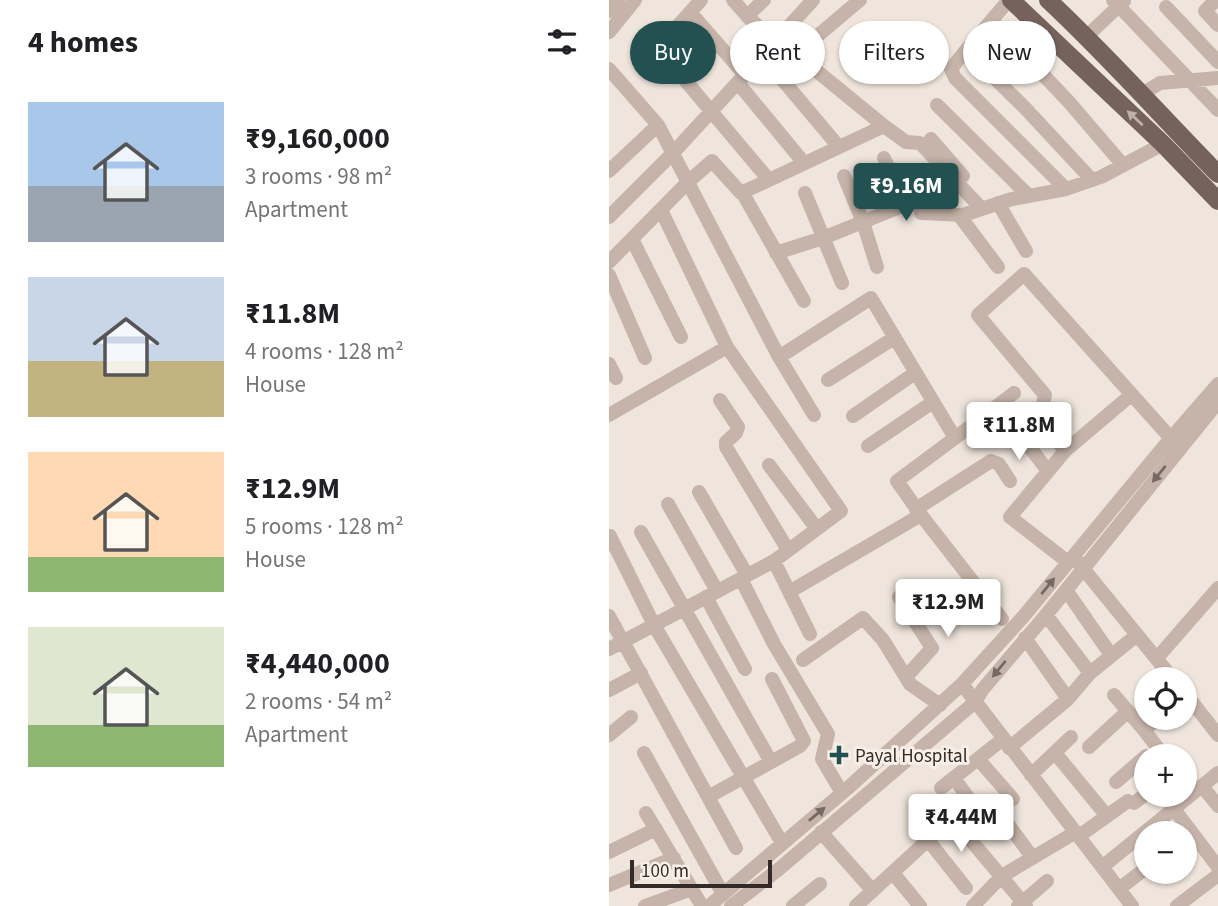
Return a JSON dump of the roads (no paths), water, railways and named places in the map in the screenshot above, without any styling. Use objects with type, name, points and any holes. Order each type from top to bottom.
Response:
[{"type":"main road","points":[[1010,0],[1163,144],[1218,201]]},
{"type":"main road","points":[[1048,0],[1087,36],[1140,95],[1218,174]]},
{"type":"street","points":[[609,32],[635,0]]},
{"type":"street","points":[[682,21],[701,0]]},
{"type":"street","points":[[733,0],[753,21]]},
{"type":"street","points":[[747,16],[764,0]]},
{"type":"street","points":[[794,21],[813,0]]},
{"type":"street","points":[[825,30],[860,0]]},
{"type":"street","points":[[992,21],[1010,0]]},
{"type":"street","points":[[1193,0],[1218,25]]},
{"type":"street","points":[[1205,11],[1216,0]]},
{"type":"street","points":[[1087,36],[1119,2],[1218,110]]},
{"type":"street","points":[[1166,7],[1218,62]]},
{"type":"street","points":[[690,12],[730,65]]},
{"type":"street","points":[[963,54],[951,69],[955,78],[1066,189]]},
{"type":"street","points":[[609,69],[658,125],[779,357],[814,415]]},
{"type":"street","points":[[825,78],[906,142],[920,143],[990,206]]},
{"type":"street","points":[[1140,95],[1160,82],[1218,78]]},
{"type":"street","points":[[688,84],[769,180]]},
{"type":"street","points":[[609,217],[736,84]]},
{"type":"street","points":[[745,84],[804,163]]},
{"type":"street","points":[[787,84],[839,147]]},
{"type":"street","points":[[1001,84],[1092,180]]},
{"type":"street","points":[[1052,84],[1123,165]]},
{"type":"street","points":[[937,105],[1029,196]]},
{"type":"street","points":[[612,162],[658,125]]},
{"type":"street","points":[[742,192],[884,126]]},
{"type":"street","points":[[931,139],[1026,251]]},
{"type":"street","points":[[921,213],[958,215],[1066,189],[1092,180],[1163,144]]},
{"type":"street","points":[[776,253],[823,238],[902,206],[903,201],[884,158]]},
{"type":"street","points":[[609,262],[712,161],[742,192],[804,301]]},
{"type":"street","points":[[844,176],[863,222],[877,267]]},
{"type":"street","points":[[805,193],[842,284]]},
{"type":"street","points":[[609,649],[774,561],[841,511],[727,347],[661,210]]},
{"type":"street","points":[[958,215],[997,267]]},
{"type":"street","points":[[632,239],[681,337]]},
{"type":"street","points":[[1065,451],[1040,416],[1045,395],[978,315],[1024,274],[1175,442]]},
{"type":"street","points":[[609,275],[645,358]]},
{"type":"street","points":[[779,357],[871,298],[955,438]]},
{"type":"street","points":[[828,380],[894,338]]},
{"type":"street","points":[[609,415],[727,347]]},
{"type":"street","points":[[609,363],[616,378]]},
{"type":"street","points":[[853,416],[915,373]]},
{"type":"street","points":[[709,906],[727,900],[779,869],[974,703],[1083,568],[1218,384]]},
{"type":"street","points":[[1002,619],[897,481],[1014,393]]},
{"type":"street","points":[[1131,395],[1065,451],[1010,517],[1083,568],[1164,667]]},
{"type":"street","points":[[720,400],[738,427],[736,433],[726,442],[726,447],[787,550]]},
{"type":"street","points":[[867,446],[933,402]]},
{"type":"street","points":[[727,900],[782,842],[842,793],[962,684],[1175,442],[1218,402]]},
{"type":"street","points":[[1019,432],[1048,471]]},
{"type":"street","points":[[789,592],[919,512],[986,463],[995,461],[999,464],[1010,481]]},
{"type":"street","points":[[769,465],[817,529]]},
{"type":"street","points":[[699,492],[744,577],[774,644],[828,734],[821,759],[842,793]]},
{"type":"street","points":[[668,504],[745,669]]},
{"type":"street","points":[[641,532],[771,762]]},
{"type":"street","points":[[610,536],[654,625],[782,842]]},
{"type":"street","points":[[774,561],[810,634]]},
{"type":"street","points":[[1157,658],[1218,588]]},
{"type":"street","points":[[1066,590],[1111,655]]},
{"type":"street","points":[[899,597],[932,648],[906,677]]},
{"type":"street","points":[[609,615],[736,848]]},
{"type":"street","points":[[1046,615],[1090,673]]},
{"type":"street","points":[[803,660],[863,618],[883,640],[910,684],[940,705]]},
{"type":"street","points":[[941,788],[978,759],[1006,743],[1067,699],[1090,673],[1137,635]]},
{"type":"street","points":[[1025,638],[1067,699]]},
{"type":"street","points":[[609,690],[641,673]]},
{"type":"street","points":[[708,796],[800,746],[804,741],[772,679]]},
{"type":"street","points":[[962,684],[1132,906]]},
{"type":"street","points":[[1114,695],[1134,718]]},
{"type":"street","points":[[1197,706],[1215,725]]},
{"type":"street","points":[[1089,747],[1128,711]]},
{"type":"street","points":[[609,735],[631,717]]},
{"type":"street","points":[[1144,730],[1149,744]]},
{"type":"street","points":[[1031,775],[1071,737]]},
{"type":"street","points":[[644,753],[727,900]]},
{"type":"street","points":[[1055,753],[1107,816]]},
{"type":"street","points":[[978,759],[1013,799]]},
{"type":"street","points":[[1116,782],[1134,768]]},
{"type":"street","points":[[1197,786],[1218,773]]},
{"type":"street","points":[[954,778],[984,820]]},
{"type":"street","points":[[1197,791],[1218,806]]},
{"type":"street","points":[[973,906],[1002,876],[1134,800]]},
{"type":"street","points":[[1103,867],[1177,807]]},
{"type":"street","points":[[1174,810],[1218,867]]},
{"type":"street","points":[[646,813],[702,906]]},
{"type":"street","points":[[1001,815],[1033,858]]},
{"type":"street","points":[[821,832],[868,900],[952,818],[1002,876],[1022,905],[1047,881]]},
{"type":"street","points":[[609,852],[656,829]]},
{"type":"street","points":[[928,841],[966,888]]},
{"type":"street","points":[[609,885],[674,858]]},
{"type":"street","points":[[893,873],[920,906]]},
{"type":"street","points":[[1177,906],[1218,875]]},
{"type":"street","points":[[1119,888],[1134,877]]},
{"type":"street","points":[[793,906],[820,884]]},
{"type":"street","points":[[645,906],[692,889]]},
{"type":"place","name":"Payal Hospital","points":[[839,755]]}]
